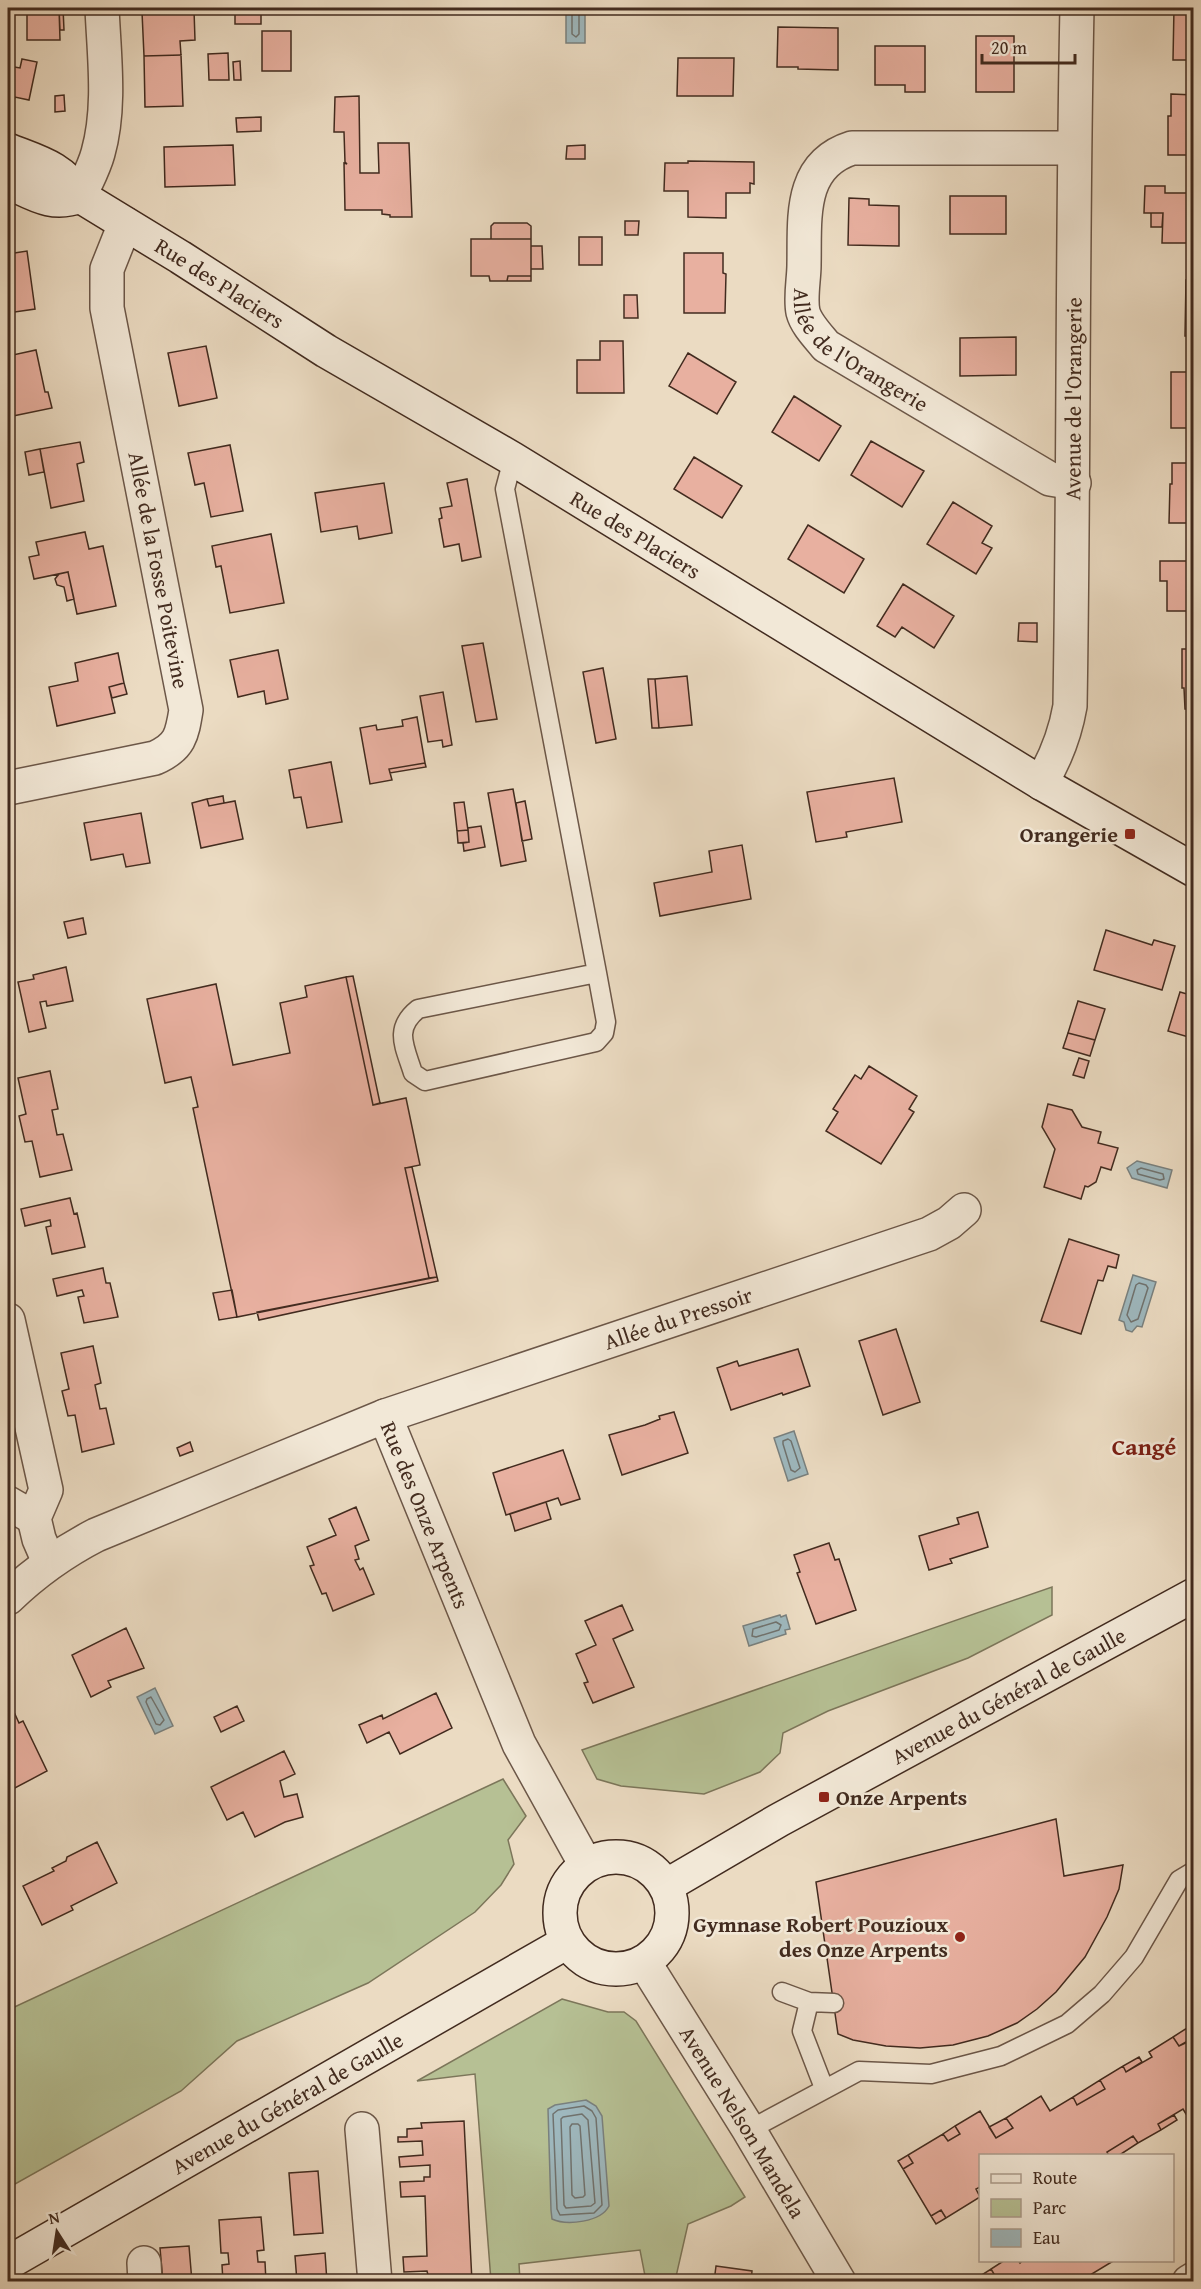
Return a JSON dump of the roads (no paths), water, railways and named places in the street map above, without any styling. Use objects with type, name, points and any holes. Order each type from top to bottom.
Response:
[{"type":"street","points":[[8,182],[49,199],[65,202],[80,196],[98,153],[103,124],[105,81],[102,8]]},
{"type":"street","name":"Avenue de l'Orangerie","points":[[1041,783],[1054,762],[1066,733],[1070,706],[1077,8]]},
{"type":"street","name":"Allée de l'Orangerie","points":[[1074,148],[852,148],[836,153],[824,164],[812,182],[805,202],[803,312],[814,332],[826,346],[1050,479],[1074,483]]},
{"type":"street","name":"Rue des Placiers","points":[[8,150],[57,170],[72,183],[80,196],[326,351],[513,459],[1041,783],[1194,870]]},
{"type":"street","name":"Allée de la Fosse Poitevine","points":[[8,788],[155,758],[170,751],[182,734],[186,710],[107,308],[107,269],[125,224]]},
{"type":"street","name":"Allée du Pressoir","points":[[385,1416],[929,1234],[949,1223],[964,1210]]},
{"type":"street","points":[[8,1320],[46,1490],[21,1511],[39,1539],[49,1562]]},
{"type":"street","name":"Rue des Onze Arpents","points":[[8,1598],[49,1562],[96,1535],[385,1416],[519,1744],[586,1865]]},
{"type":"street","name":"Avenue du Général de Gaulle","points":[[666,1886],[779,1820],[1194,1595]]},
{"type":"street","points":[[608,1857],[631,1858],[651,1868],[666,1886],[672,1906],[670,1928],[661,1948],[644,1962],[628,1968],[610,1970],[593,1965],[578,1956],[567,1942],[560,1921],[561,1900],[570,1880],[586,1865],[608,1857]]},
{"type":"street","name":"Avenue du Général de Gaulle","points":[[8,2263],[567,1942]]},
{"type":"street","name":"Avenue Nelson Mandela","points":[[644,1962],[749,2130],[839,2282]]},
{"type":"street","points":[[362,2129],[375,2282]]},
{"type":"street","points":[[1188,2282],[1194,2279]]},
{"type":"lane","points":[[513,459],[505,489],[597,973],[606,1022],[604,1033],[596,1042],[425,1081],[412,1073],[402,1035],[408,1017],[418,1010],[597,973]]},
{"type":"lane","points":[[749,2130],[859,2071],[931,2074],[1001,2056],[1067,2024],[1102,1995],[1134,1957],[1179,1880],[1194,1871]]},
{"type":"lane","points":[[782,1992],[808,2002],[834,2003]]},
{"type":"lane","points":[[808,2002],[802,2031],[824,2088]]},
{"type":"water","points":[[566,8],[585,8],[585,43],[566,43]]},
{"type":"water","points":[[1137,1161],[1172,1170],[1167,1188],[1132,1178],[1127,1168]]},
{"type":"water","points":[[1133,1275],[1156,1282],[1142,1327],[1137,1326],[1132,1332],[1126,1330],[1124,1322],[1119,1320]]},
{"type":"water","points":[[794,1431],[808,1474],[788,1481],[774,1438]]},
{"type":"water","points":[[780,1615],[781,1617],[786,1615],[790,1629],[785,1630],[786,1634],[749,1646],[743,1626]]},
{"type":"water","points":[[155,1688],[173,1726],[155,1734],[137,1697]]},
{"type":"water","points":[[586,2100],[596,2106],[602,2116],[609,2206],[599,2216],[591,2219],[575,2222],[558,2221],[552,2219],[551,2210],[548,2109],[555,2105]]},
{"type":"place","name":"Orangerie","points":[[1130,834]]},
{"type":"place","name":"Onze Arpents","points":[[824,1797]]},
{"type":"place","name":"Gymnase Robert Pouzioux des Onze Arpents","points":[[960,1937]]},
{"type":"district","name":"Cangé","points":[[1144,1447]]}]
